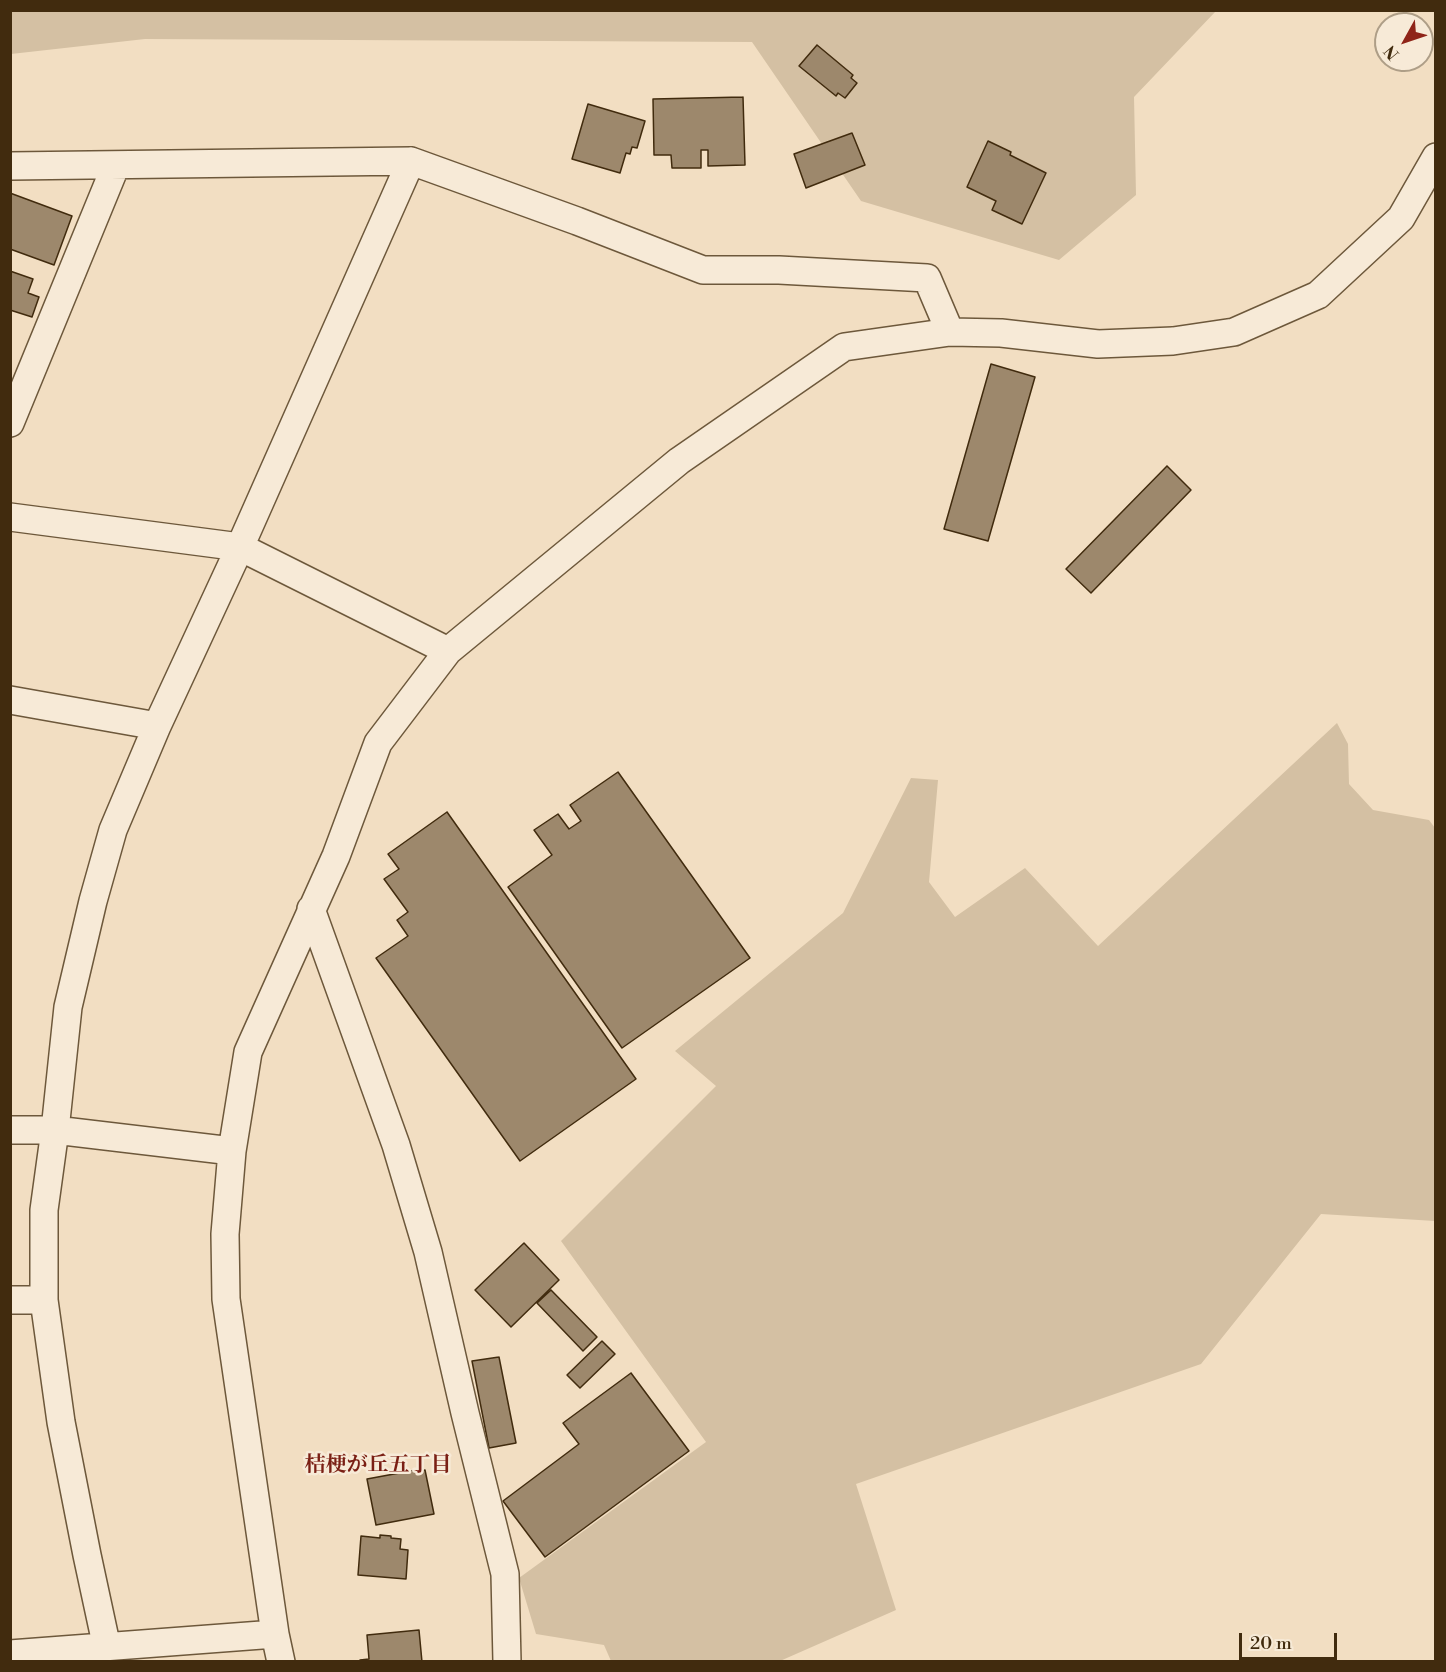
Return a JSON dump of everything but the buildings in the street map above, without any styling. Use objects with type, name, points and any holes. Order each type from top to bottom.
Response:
[{"type":"street","points":[[281,1662],[226,1299],[225,1234],[232,1151],[248,1052],[336,856],[378,743],[448,651],[679,461],[844,347],[950,332],[1001,333],[1098,344],[1173,341],[1234,333],[1318,295],[1401,218],[1436,157]]},
{"type":"street","points":[[10,166],[411,161],[704,270],[779,270],[927,278],[950,332]]},
{"type":"street","points":[[107,1648],[61,1422],[44,1300],[44,1210],[56,1130],[68,1007],[93,901],[113,830],[157,726],[240,547],[411,161]]},
{"type":"street","points":[[10,423],[117,165]]},
{"type":"street","points":[[10,517],[240,547],[448,651]]},
{"type":"street","points":[[10,700],[157,726]]},
{"type":"street","points":[[311,909],[396,1145],[428,1252],[505,1574],[507,1662]]},
{"type":"street","points":[[10,1130],[56,1130],[232,1151]]},
{"type":"street","points":[[10,1300],[44,1300]]},
{"type":"street","points":[[10,1654],[275,1634]]},
{"type":"shaded area","points":[[10,11],[1216,11],[1134,97],[1136,195],[1059,260],[861,201],[752,42],[145,39],[11,54]]},
{"type":"shaded area","points":[[1337,723],[1348,744],[1349,784],[1373,810],[1429,820],[1435,828],[1435,1221],[1321,1214],[1201,1364],[856,1484],[896,1610],[780,1661],[611,1661],[604,1645],[536,1634],[519,1578],[706,1442],[561,1241],[716,1086],[675,1051],[843,913],[911,778],[938,780],[929,882],[955,917],[1025,868],[1098,946]]},
{"type":"district","name":"桔梗が丘五丁目","points":[[378,1466]]}]
